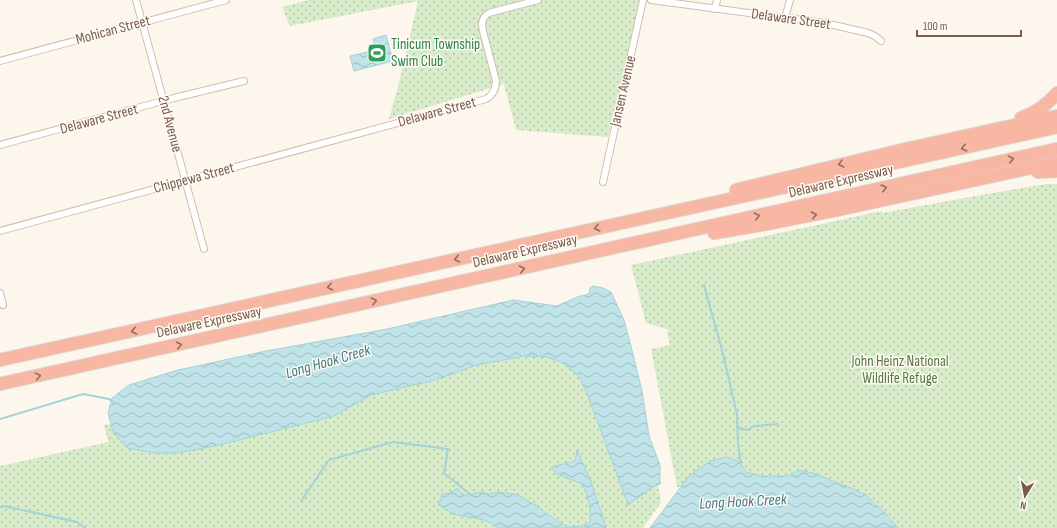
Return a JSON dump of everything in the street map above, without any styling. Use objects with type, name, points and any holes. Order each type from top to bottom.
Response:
[{"type":"highway","points":[[983,132],[1029,115],[1045,105],[1057,93]]},
{"type":"highway","points":[[635,220],[714,196],[859,160],[1057,116]]},
{"type":"highway","name":"Delaware Expressway","points":[[0,360],[1057,127]]},
{"type":"highway","name":"Delaware Expressway","points":[[0,384],[1057,149]]},
{"type":"highway","points":[[596,252],[772,223],[848,208],[1057,162]]},
{"type":"highway","points":[[985,178],[1005,177],[1040,171],[1057,172]]},
{"type":"street","name":"2nd Avenue","points":[[136,0],[204,249]]},
{"type":"street","name":"Mohican Street","points":[[0,61],[226,0]]},
{"type":"street","name":"Delaware Street","points":[[387,126],[482,100],[491,95],[496,81],[483,31],[483,19],[489,13],[538,0]]},
{"type":"street","name":"Jansen Avenue","points":[[603,182],[643,0]]},
{"type":"street","name":"Delaware Street","points":[[651,0],[825,23],[868,33],[881,41]]},
{"type":"street","points":[[715,9],[717,0]]},
{"type":"street","points":[[785,18],[790,0]]},
{"type":"street","name":"Delaware Street","points":[[0,145],[244,81]]},
{"type":"street","name":"Chippewa Street","points":[[0,231],[387,126]]},
{"type":"street","points":[[0,293],[3,305]]},
{"type":"green space","points":[[308,0],[640,0],[608,137],[516,130],[504,84],[389,119],[418,1],[290,26],[282,7]]},
{"type":"green space","name":"John Heinz National Wildlife Refuge","points":[[1046,184],[1057,184],[1057,528],[851,528],[683,487],[677,487],[651,349],[670,345],[667,332],[670,330],[646,323],[631,265],[882,211],[882,213]]},
{"type":"green space","points":[[531,349],[635,377],[661,500],[660,504],[643,528],[0,528],[0,466],[108,442],[104,425],[155,419]]},
{"type":"water","name":"Tinicum Township Swim Club","points":[[386,35],[393,61],[354,71],[350,56],[376,50],[373,39]]},
{"type":"water","points":[[593,286],[603,288],[611,292],[624,320],[642,391],[649,436],[660,465],[661,483],[654,486],[628,505],[587,393],[578,375],[561,362],[547,357],[525,356],[477,365],[435,380],[371,395],[334,416],[215,446],[177,453],[155,453],[127,448],[113,432],[108,413],[112,398],[129,385],[178,370],[266,351],[387,329],[513,300],[557,306],[577,297],[589,294],[590,288]]},
{"type":"water","points":[[577,450],[591,482],[606,528],[500,528],[484,520],[453,514],[439,505],[442,494],[450,493],[458,488],[461,494],[466,495],[483,492],[488,494],[499,492],[520,496],[567,527],[581,526],[590,523],[589,503],[582,484],[557,474],[551,468],[575,461]]},
{"type":"water","points":[[727,457],[740,462],[746,472],[761,476],[788,476],[798,470],[813,473],[865,494],[898,528],[650,528],[689,476],[710,461]]},
{"type":"waterway","points":[[704,285],[723,354],[737,414],[738,444],[741,465]]},
{"type":"waterway","name":"Long Hook Creek","points":[[0,419],[83,394],[109,399],[113,402]]},
{"type":"waterway","points":[[737,427],[747,430],[754,426],[777,424]]},
{"type":"waterway","points":[[301,501],[329,460],[393,442],[448,449],[444,473],[472,496]]},
{"type":"waterway","points":[[0,507],[4,506],[77,522],[85,528]]},
{"type":"place","name":"Tinicum Township Swim Club","points":[[377,53]]}]
